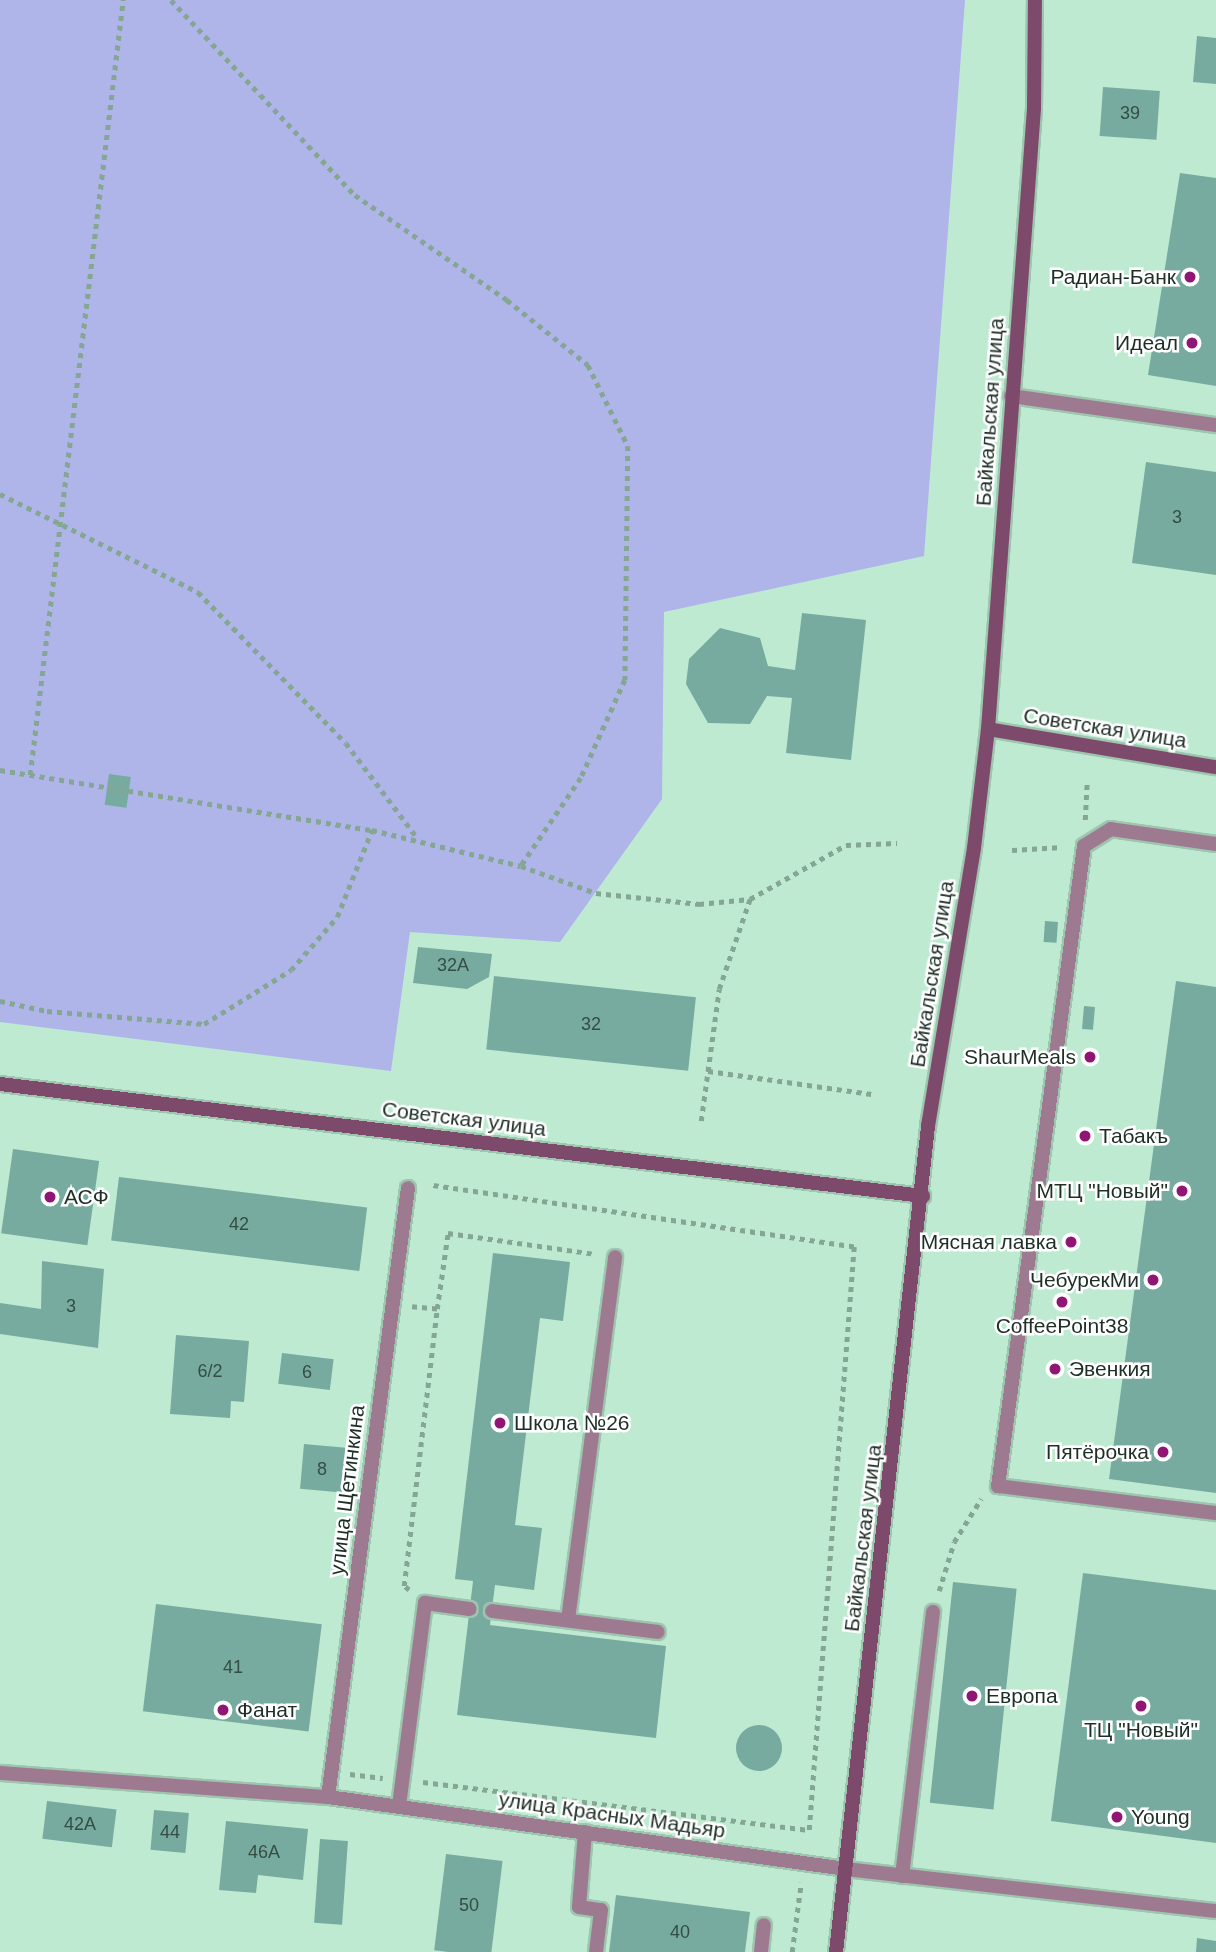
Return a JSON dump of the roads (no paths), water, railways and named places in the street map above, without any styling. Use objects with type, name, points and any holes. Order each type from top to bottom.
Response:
[{"type":"main road","name":"Байкальская улица","points":[[836,1952],[923,1196],[928,1126],[974,848],[988,729],[1034,108],[1035,0]]},
{"type":"main road","name":"Советская улица","points":[[988,729],[1216,767]]},
{"type":"main road","name":"Советская улица","points":[[0,1084],[923,1196]]},
{"type":"street","points":[[1012,396],[1216,425]]},
{"type":"street","points":[[1216,844],[1111,829],[1083,846],[999,1486],[1216,1513]]},
{"type":"street","name":"улица Щетинкина","points":[[328,1797],[408,1188]]},
{"type":"street","points":[[568,1620],[615,1257]]},
{"type":"street","points":[[399,1806],[425,1603],[470,1609]]},
{"type":"street","points":[[492,1611],[658,1632]]},
{"type":"street","points":[[902,1876],[933,1612]]},
{"type":"street","name":"улица Красных Мадьяр","points":[[0,1773],[328,1797],[846,1869],[1216,1911]]},
{"type":"street","points":[[585,1832],[579,1907],[601,1910],[596,1952]]},
{"type":"street","points":[[761,1952],[764,1925]]},
{"type":"place","name":"Радиан-Банк","points":[[1190,277]]},
{"type":"place","name":"Идеал","points":[[1192,343]]},
{"type":"place","name":"ShaurMeals","points":[[1090,1057]]},
{"type":"place","name":"Табакъ","points":[[1085,1136]]},
{"type":"place","name":"МТЦ \"Новый\"","points":[[1182,1191]]},
{"type":"place","name":"АСФ","points":[[50,1197]]},
{"type":"place","name":"Мясная лавка","points":[[1071,1242]]},
{"type":"place","name":"ЧебурекМи","points":[[1153,1280]]},
{"type":"place","name":"CoffeePoint38","points":[[1062,1302]]},
{"type":"place","name":"Эвенкия","points":[[1055,1369]]},
{"type":"place","name":"Школа №26","points":[[500,1423]]},
{"type":"place","name":"Пятёрочка","points":[[1163,1452]]},
{"type":"place","name":"Европа","points":[[972,1696]]},
{"type":"place","name":"ТЦ \"Новый\"","points":[[1141,1706]]},
{"type":"place","name":"Фанат","points":[[223,1710]]},
{"type":"place","name":"Young","points":[[1117,1817]]}]
